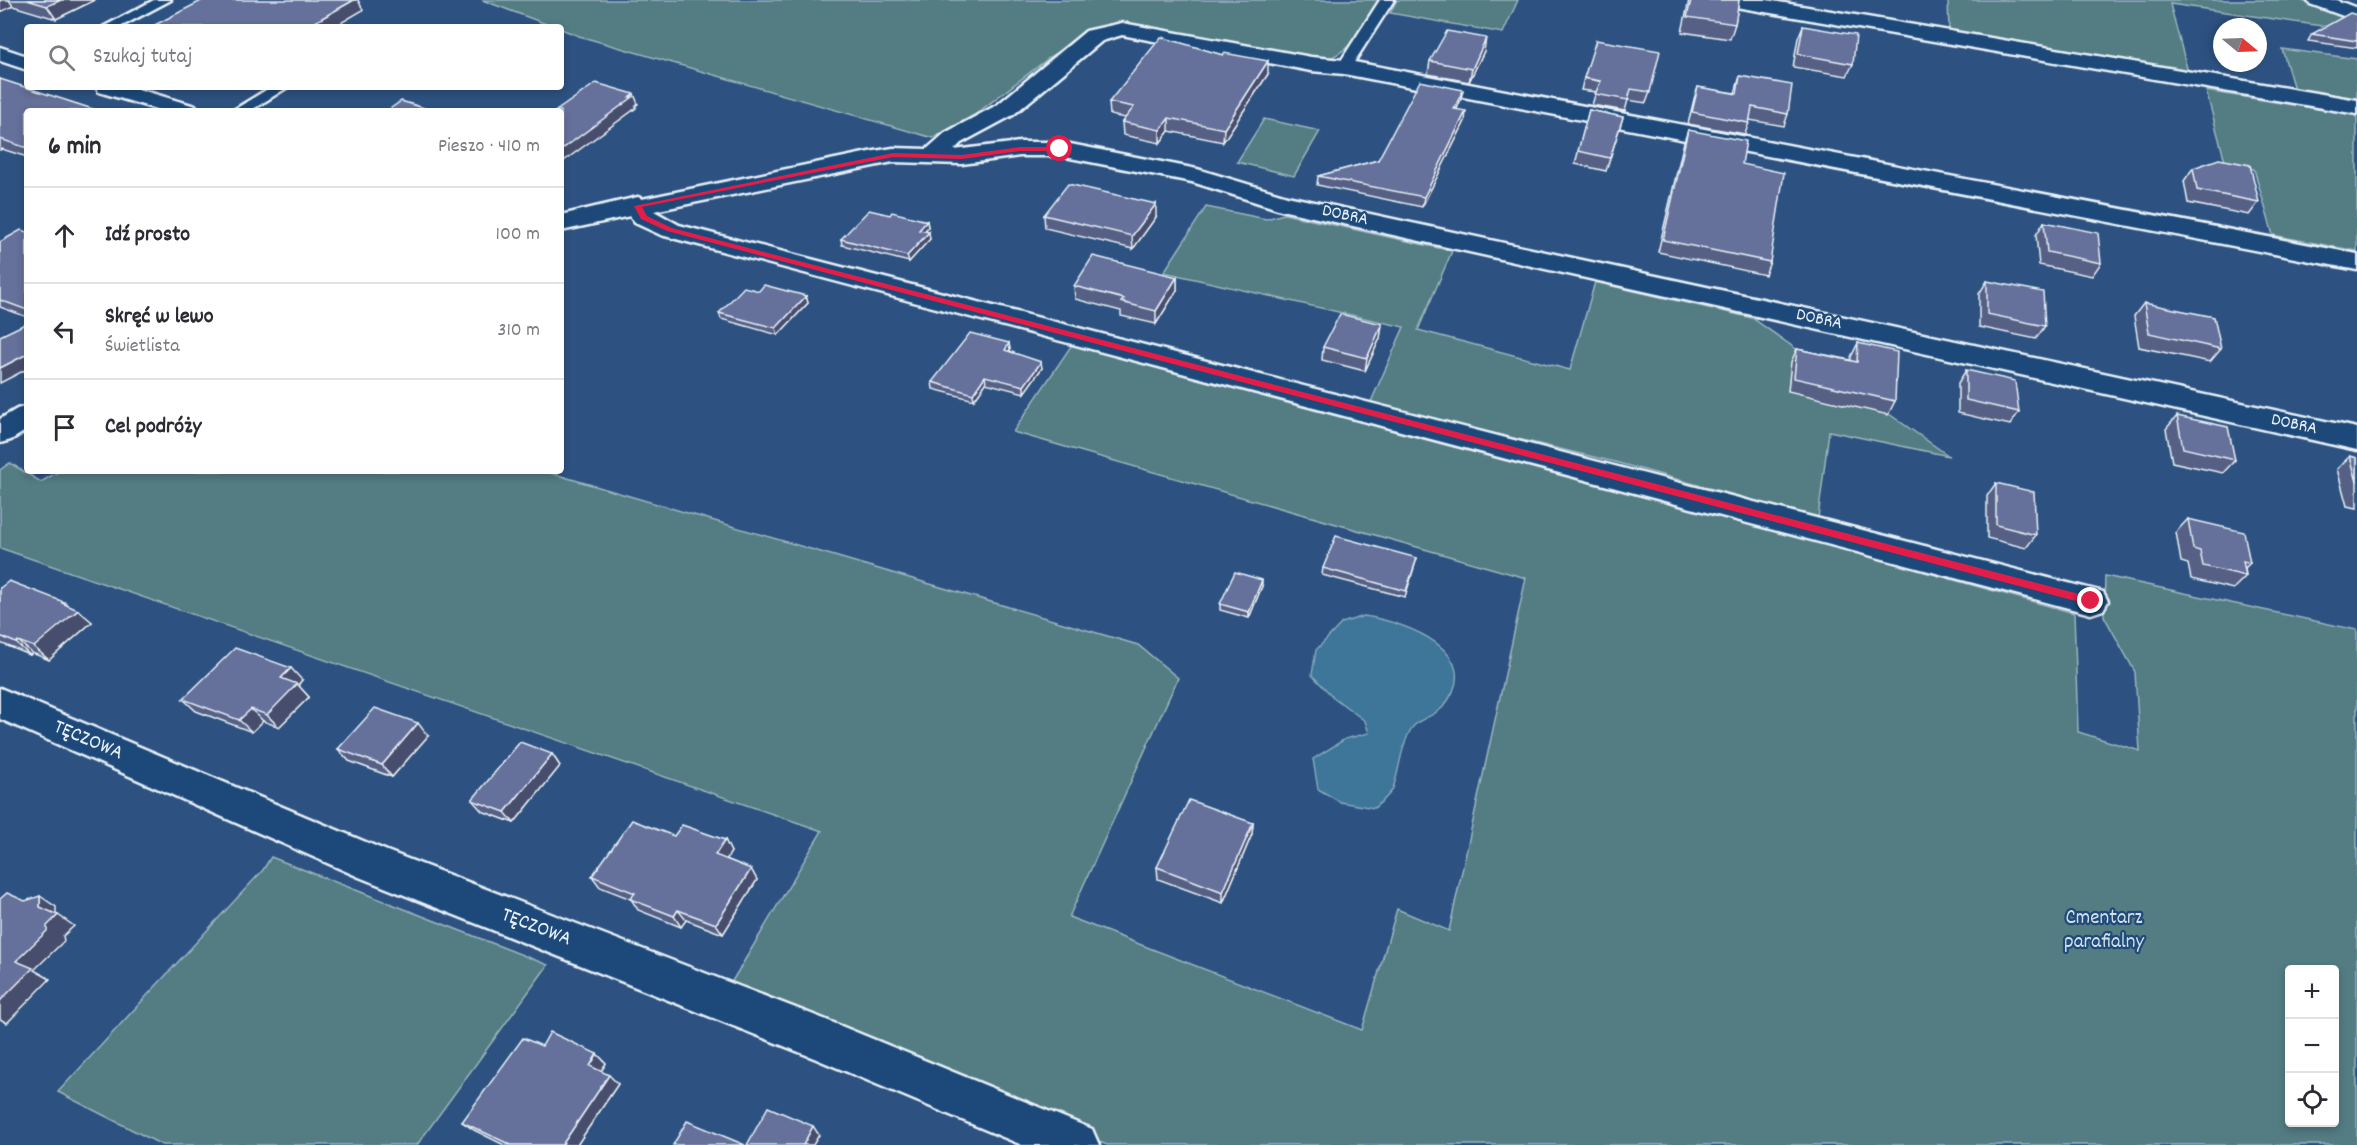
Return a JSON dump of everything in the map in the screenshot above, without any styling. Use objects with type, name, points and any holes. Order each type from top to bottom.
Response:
[{"type":"street","points":[[1730,0],[2357,107]]},
{"type":"street","points":[[2317,0],[2357,15]]},
{"type":"street","points":[[932,157],[953,138],[1005,110],[1094,36],[1122,29],[1311,64],[1344,67],[2357,262]]},
{"type":"street","points":[[0,54],[24,62]]},
{"type":"street","points":[[117,90],[177,108]]},
{"type":"street","name":"DOBRA","points":[[564,222],[893,155],[962,157],[1020,149],[1060,149],[1197,176],[1281,202],[2357,439]]},
{"type":"street","points":[[638,206],[644,218],[670,230],[2091,601]]},
{"type":"street","points":[[0,433],[24,418]]},
{"type":"street","name":"TĘCZOWA","points":[[0,703],[373,864],[819,1038],[1076,1145]]},
{"type":"lane","points":[[116,24],[164,0]]},
{"type":"lane","points":[[1344,67],[1387,0]]},
{"type":"lane","points":[[244,108],[276,90]]},
{"type":"green space","points":[[482,0],[1379,0],[1350,44],[1343,51],[1324,60],[1125,24],[1079,35],[973,116],[933,138],[579,36],[564,30],[564,24],[546,24]]},
{"type":"green space","points":[[1397,0],[1518,0],[1503,33],[1390,13]]},
{"type":"green space","points":[[1948,0],[2300,0],[2357,23],[2357,31],[2170,4],[2188,72],[1949,30]]},
{"type":"green space","points":[[2282,49],[2357,59],[2357,99],[2294,89]]},
{"type":"green space","points":[[2206,91],[2357,115],[2357,251],[2273,235],[2254,169],[2226,165]]},
{"type":"green space","points":[[1264,119],[1320,131],[1294,176],[1237,162]]},
{"type":"green space","points":[[1206,207],[1266,219],[1284,214],[1452,251],[1418,330],[1570,370],[1595,282],[1752,318],[1949,456],[1829,431],[1818,518],[1615,462],[1370,404],[1404,327],[1164,272]]},
{"type":"green space","name":"Cmentarz parafialny","points":[[1073,343],[1550,469],[2074,613],[2078,732],[2140,751],[2135,672],[2104,616],[2105,576],[2357,630],[2357,1145],[1107,1145],[728,988],[822,831],[0,548],[0,470],[10,463],[24,472],[24,474],[41,482],[54,474],[554,474],[1138,645],[1178,678],[1069,917],[1362,1030],[1397,909],[1449,931],[1526,578],[1013,432]]},
{"type":"green space","points":[[271,857],[548,965],[417,1145],[162,1145],[58,1092],[263,870]]},
{"type":"water","points":[[1364,616],[1381,619],[1419,633],[1436,643],[1449,656],[1456,670],[1454,688],[1443,707],[1417,723],[1410,731],[1392,791],[1374,808],[1340,802],[1318,789],[1313,759],[1345,739],[1369,733],[1365,721],[1333,697],[1312,675],[1316,650],[1342,623]]},
{"type":"building","points":[[27,0],[61,0],[47,6]]},
{"type":"building","points":[[203,0],[354,0],[311,24],[157,24]]},
{"type":"building","points":[[1691,0],[1739,0],[1735,24],[1687,17]]},
{"type":"building","points":[[2350,13],[2357,15],[2357,41],[2312,34]]},
{"type":"building","points":[[1803,26],[1856,35],[1853,64],[1798,54]]},
{"type":"building","points":[[1447,31],[1486,38],[1472,69],[1430,61]]},
{"type":"building","points":[[1161,37],[1223,55],[1224,53],[1268,61],[1224,129],[1169,118],[1160,130],[1122,122],[1134,107],[1109,102]]},
{"type":"building","points":[[1596,40],[1660,51],[1650,92],[1631,89],[1628,100],[1595,94],[1601,81],[1584,78]]},
{"type":"building","points":[[1740,76],[1792,85],[1788,114],[1752,107],[1749,123],[1692,112],[1698,87],[1737,94]]},
{"type":"building","points":[[0,79],[24,87],[24,90],[34,90],[90,108],[24,108],[24,147],[0,139]]},
{"type":"building","points":[[1420,81],[1463,90],[1454,109],[1466,111],[1424,197],[1318,176],[1378,160]]},
{"type":"building","points":[[596,83],[634,94],[564,148],[564,108],[560,108]]},
{"type":"building","points":[[401,101],[424,108],[391,108]]},
{"type":"building","points":[[1589,110],[1623,117],[1610,158],[1578,151]]},
{"type":"building","points":[[1688,130],[1746,141],[1742,164],[1784,173],[1770,262],[1663,240]]},
{"type":"building","points":[[2219,159],[2250,165],[2259,202],[2197,190],[2193,168]]},
{"type":"building","points":[[1068,184],[1156,204],[1132,236],[1044,215]]},
{"type":"building","points":[[869,210],[890,215],[892,212],[927,221],[919,230],[929,232],[907,256],[841,239]]},
{"type":"building","points":[[2044,222],[2098,233],[2101,263],[2047,252]]},
{"type":"building","points":[[21,230],[24,231],[24,309],[0,300],[0,242]]},
{"type":"building","points":[[1093,256],[1177,277],[1156,311],[1121,302],[1124,299],[1074,286]]},
{"type":"building","points":[[1987,281],[2043,292],[2045,326],[1987,314]]},
{"type":"building","points":[[764,285],[806,296],[776,328],[719,313],[744,287],[759,291]]},
{"type":"building","points":[[2144,303],[2214,317],[2221,349],[2149,333]]},
{"type":"building","points":[[1340,314],[1382,324],[1367,358],[1323,347]]},
{"type":"building","points":[[24,324],[24,356],[0,368],[0,336]]},
{"type":"building","points":[[970,333],[1009,343],[1005,350],[1041,362],[1024,386],[985,376],[973,394],[932,382]]},
{"type":"building","points":[[1858,343],[1897,352],[1895,401],[1794,378],[1797,349],[1857,362]]},
{"type":"building","points":[[1966,370],[2015,381],[2019,412],[1966,400]]},
{"type":"building","points":[[2177,416],[2228,427],[2235,460],[2183,448]]},
{"type":"building","points":[[2350,456],[2357,458],[2357,482]]},
{"type":"building","points":[[1996,483],[2034,492],[2036,535],[1996,525]]},
{"type":"building","points":[[2188,519],[2244,532],[2250,563],[2243,561],[2246,576],[2203,566],[2200,551],[2193,549]]},
{"type":"building","points":[[1336,536],[1417,558],[1406,591],[1323,568]]},
{"type":"building","points":[[1235,572],[1262,580],[1249,612],[1220,604]]},
{"type":"building","points":[[9,581],[64,602],[62,603],[78,610],[34,647],[18,641],[16,643],[0,636],[0,588]]},
{"type":"building","points":[[235,648],[291,668],[281,678],[297,684],[267,715],[251,709],[239,720],[183,699]]},
{"type":"building","points":[[375,708],[418,723],[382,765],[338,749]]},
{"type":"building","points":[[520,742],[552,754],[505,812],[472,800]]},
{"type":"building","points":[[1189,800],[1253,823],[1223,892],[1157,867]]},
{"type":"building","points":[[632,820],[674,836],[682,825],[725,840],[715,855],[751,869],[716,924],[678,910],[674,916],[630,899],[635,893],[592,876]]},
{"type":"building","points":[[7,893],[25,901],[40,896],[40,907],[58,915],[47,926],[47,931],[16,961],[33,968],[0,1001],[0,899]]},
{"type":"building","points":[[550,1032],[597,1054],[590,1066],[609,1075],[562,1145],[511,1145],[462,1122],[523,1038],[542,1046]]},
{"type":"building","points":[[768,1107],[813,1126],[803,1145],[747,1145]]},
{"type":"building","points":[[687,1121],[745,1145],[673,1145]]},
{"type":"route","points":[[1060,149],[1020,149],[962,157],[893,155],[638,206],[644,218],[670,230],[2091,601]]}]
